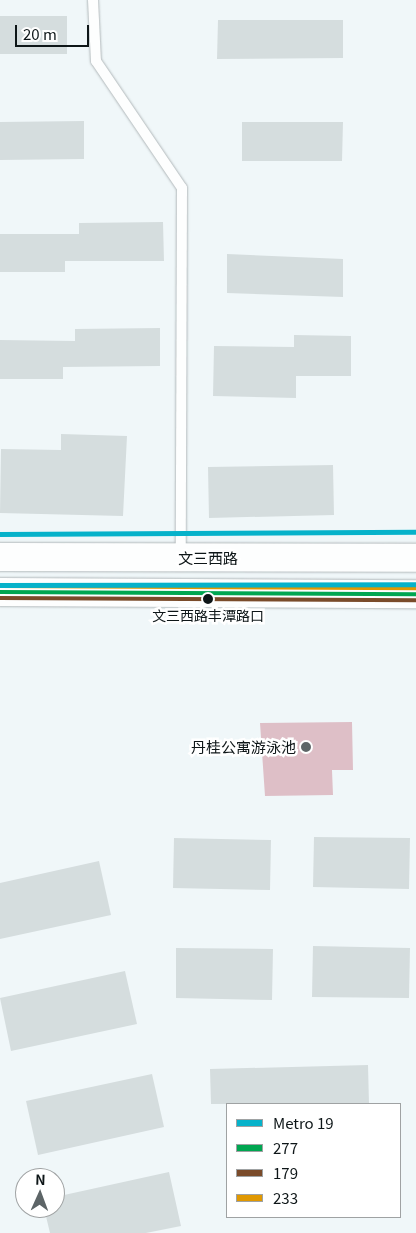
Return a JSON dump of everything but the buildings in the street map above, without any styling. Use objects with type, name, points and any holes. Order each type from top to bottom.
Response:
[{"type":"main road","name":"文三西路","points":[[0,557],[416,558]]},
{"type":"main road","points":[[0,592],[416,594]]},
{"type":"lane","points":[[93,0],[96,61],[182,188],[181,558]]},
{"type":"shaded area","name":"丹桂公寓游泳池","points":[[352,722],[353,770],[332,770],[333,795],[265,796],[260,723]]},
{"type":"metro line","name":"19","points":[[0,534],[416,532]]},
{"type":"metro line","name":"19","points":[[0,585],[416,584]]},
{"type":"transit line","name":"233","points":[[0,586],[416,588]]},
{"type":"transit line","name":"277","points":[[0,592],[416,594]]},
{"type":"transit line","name":"179","points":[[0,598],[416,600]]},
{"type":"place","name":"文三西路丰潭路口","points":[[208,599]]},
{"type":"place","name":"丹桂公寓游泳池","points":[[306,747]]}]
